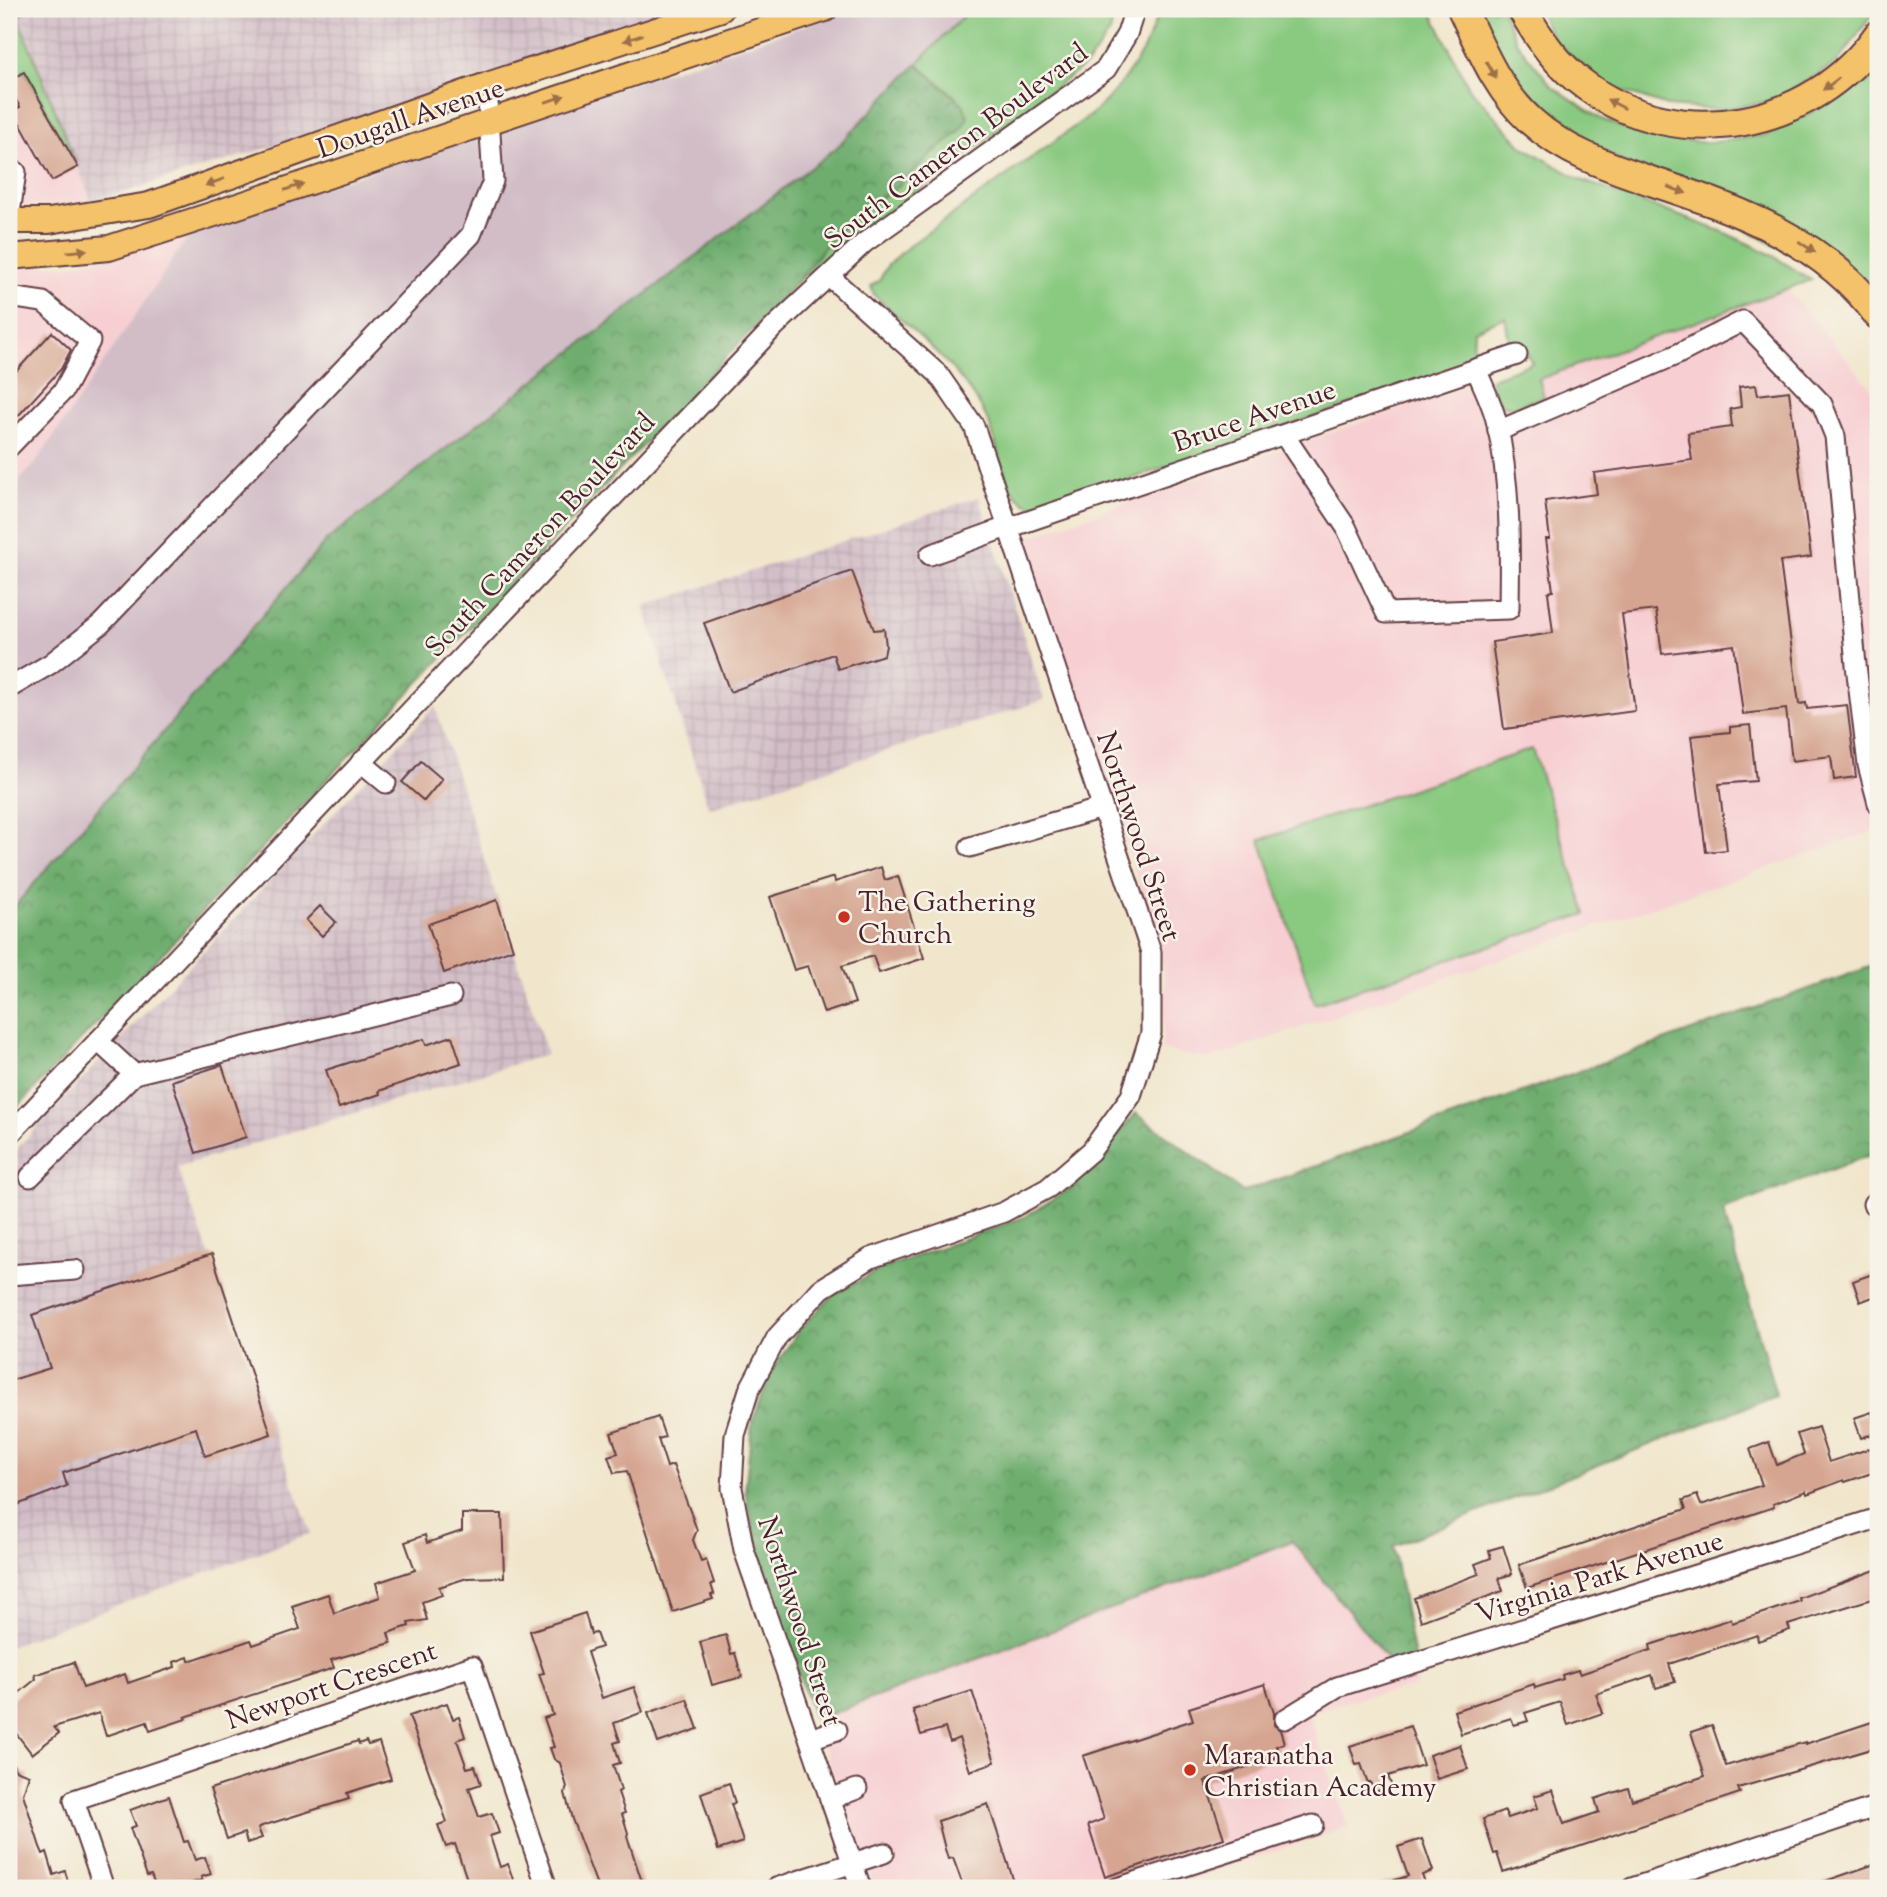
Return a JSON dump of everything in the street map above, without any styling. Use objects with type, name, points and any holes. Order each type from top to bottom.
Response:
[{"type":"highway","points":[[1462,9],[1497,80],[1530,120],[1550,137],[1597,162],[1706,199],[1788,236],[1840,273],[1878,315]]},
{"type":"highway","points":[[1522,9],[1551,54],[1587,87],[1626,109],[1671,122],[1693,125],[1737,124],[1804,102],[1841,76],[1878,35]]},
{"type":"main road","name":"Dougall Avenue","points":[[9,220],[48,221],[149,205],[487,85],[721,9]]},
{"type":"main road","name":"Dougall Avenue","points":[[9,257],[109,248],[825,9]]},
{"type":"street","name":"South Cameron Boulevard","points":[[9,1135],[775,326],[864,243],[1106,69],[1127,34],[1135,9]]},
{"type":"street","points":[[9,688],[50,664],[101,624],[471,235],[493,181],[487,85]]},
{"type":"street","points":[[9,220],[16,172]]},
{"type":"street","name":"Northwood Street","points":[[829,276],[938,374],[974,426],[1151,952],[1151,1033],[1131,1096],[1091,1151],[1048,1188],[1004,1212],[871,1258],[821,1289],[777,1336],[749,1390],[735,1435],[732,1488],[744,1550],[862,1888]]},
{"type":"street","points":[[9,297],[43,302],[90,341],[64,390],[9,447]]},
{"type":"street","points":[[1498,431],[1676,355],[1743,321],[1822,404],[1835,436],[1856,665],[1868,765],[1878,803]]},
{"type":"street","name":"Bruce Avenue","points":[[930,555],[1517,355]]},
{"type":"street","points":[[1284,435],[1346,527],[1385,613],[1508,609],[1510,526],[1498,431],[1496,418],[1476,369]]},
{"type":"street","points":[[361,762],[386,783]]},
{"type":"street","points":[[970,848],[1102,808]]},
{"type":"street","points":[[30,1177],[134,1074],[451,996]]},
{"type":"street","points":[[98,1041],[134,1074]]},
{"type":"street","points":[[9,1275],[75,1270]]},
{"type":"street","name":"Virginia Park Avenue","points":[[1285,1719],[1336,1687],[1878,1518]]},
{"type":"street","name":"Newport Crescent","points":[[104,1888],[74,1800],[472,1666],[547,1888]]},
{"type":"street","points":[[810,1739],[837,1730]]},
{"type":"street","points":[[831,1799],[857,1789]]},
{"type":"street","points":[[1632,1888],[1878,1806]]},
{"type":"street","points":[[1117,1888],[1312,1825]]},
{"type":"street","points":[[776,1888],[884,1853]]},
{"type":"shaded area","points":[[9,9],[27,9],[18,18],[91,200],[55,205],[9,206]]},
{"type":"shaded area","points":[[27,9],[688,9],[300,138],[91,200],[18,18]]},
{"type":"shaded area","points":[[854,9],[970,9],[836,148],[327,540],[9,913],[9,491],[35,464],[192,231]]},
{"type":"shaded area","points":[[192,231],[35,464],[9,491],[9,267],[75,264],[134,251]]},
{"type":"shaded area","points":[[1777,278],[1875,392],[1878,403],[1878,830],[1209,1059],[1162,1050],[1166,982],[1155,931],[1025,538]]},
{"type":"shaded area","points":[[979,497],[1044,700],[709,808],[644,606]]},
{"type":"shaded area","points":[[435,706],[547,1054],[177,1167],[311,1533],[9,1646],[9,1157]]},
{"type":"shaded area","name":"Maranatha Christian Academy","points":[[1292,1541],[1395,1669],[1415,1663],[1417,1686],[1355,1699],[1308,1713],[1348,1827],[1163,1888],[874,1888],[815,1720]]},
{"type":"green space","points":[[9,9],[27,9],[18,18],[78,167],[25,72],[15,77],[9,62],[9,50],[16,47],[9,26]]},
{"type":"green space","points":[[970,9],[1115,9],[1110,32],[1088,63],[798,281],[833,236],[864,208],[896,188],[959,132],[963,104],[917,64]]},
{"type":"green space","points":[[1159,9],[1430,9],[1469,88],[1522,146],[1581,180],[1721,231],[1770,254],[1811,280],[1539,379],[1544,397],[1512,407],[1501,405],[1490,386],[1492,378],[1532,363],[1523,344],[1510,347],[1505,317],[1474,330],[1473,356],[1455,369],[1048,507],[1033,506],[1013,491],[1006,478],[989,423],[967,386],[938,354],[874,295],[871,286],[879,281],[888,265],[909,246],[1096,111],[1135,64],[1149,38]]},
{"type":"green space","points":[[1469,9],[1502,9],[1517,43],[1552,86],[1601,119],[1644,136],[1709,143],[1766,135],[1828,104],[1870,64],[1878,52],[1878,302],[1565,132],[1529,104],[1485,39]]},
{"type":"green space","points":[[1537,9],[1876,9],[1838,62],[1774,100],[1721,110],[1667,106],[1607,86],[1555,42]]},
{"type":"green space","points":[[917,64],[963,104],[968,117],[959,132],[896,188],[864,208],[833,236],[798,281],[9,1116],[9,913],[327,540],[836,148]]},
{"type":"green space","points":[[1532,749],[1586,914],[1315,1004],[1260,840]]},
{"type":"green space","points":[[1878,964],[1878,1152],[1723,1210],[1776,1395],[1393,1546],[1415,1663],[1395,1669],[1292,1541],[815,1720],[762,1571],[745,1491],[752,1423],[771,1372],[799,1330],[834,1294],[881,1269],[1024,1217],[1074,1186],[1136,1113],[1243,1192]]},
{"type":"building","points":[[24,72],[78,167],[52,181],[13,111],[20,107],[9,87],[9,81]]},
{"type":"building","points":[[52,332],[71,350],[61,369],[18,416],[9,407],[9,379]]},
{"type":"building","points":[[1756,385],[1758,395],[1789,391],[1811,557],[1780,561],[1799,704],[1806,703],[1807,709],[1847,705],[1856,777],[1834,780],[1831,756],[1792,761],[1786,709],[1743,714],[1734,645],[1662,654],[1656,610],[1622,614],[1635,711],[1504,729],[1492,642],[1553,633],[1548,592],[1553,591],[1546,539],[1550,539],[1545,501],[1597,494],[1594,473],[1692,460],[1688,433],[1732,427],[1730,409],[1741,407],[1739,387]]},
{"type":"building","points":[[852,571],[874,630],[884,629],[884,655],[838,669],[833,654],[730,692],[704,623]]},
{"type":"building","points":[[1750,725],[1756,781],[1719,784],[1727,850],[1706,852],[1691,736],[1730,732],[1730,727]]},
{"type":"building","points":[[421,761],[442,779],[424,801],[402,782]]},
{"type":"building","name":"The Gathering Church","points":[[881,867],[885,880],[898,876],[924,958],[879,973],[873,956],[842,966],[855,1003],[824,1013],[808,966],[794,970],[770,897],[834,877],[835,882]]},
{"type":"building","points":[[497,900],[513,949],[444,973],[428,924]]},
{"type":"building","points":[[320,906],[336,922],[322,936],[306,920]]},
{"type":"building","points":[[452,1036],[461,1063],[379,1091],[380,1094],[339,1108],[326,1070],[424,1039],[426,1045]]},
{"type":"building","points":[[222,1065],[246,1137],[196,1153],[172,1081]]},
{"type":"building","points":[[212,1254],[271,1434],[205,1456],[196,1428],[63,1473],[67,1486],[9,1508],[9,1381],[50,1368],[32,1315]]},
{"type":"building","points":[[1878,1272],[1878,1295],[1860,1302],[1853,1281]]},
{"type":"building","points":[[1872,1412],[1878,1432],[1861,1438],[1854,1418]]},
{"type":"building","points":[[658,1417],[665,1437],[658,1439],[667,1467],[673,1465],[697,1530],[693,1540],[701,1561],[706,1559],[714,1583],[711,1584],[713,1599],[673,1612],[627,1471],[614,1473],[608,1456],[618,1453],[611,1433]]},
{"type":"building","points":[[1818,1427],[1829,1462],[1871,1448],[1878,1471],[1807,1494],[1806,1491],[1773,1504],[1774,1507],[1527,1588],[1519,1565],[1686,1509],[1683,1500],[1697,1495],[1701,1505],[1762,1485],[1750,1449],[1769,1442],[1777,1465],[1804,1454],[1797,1434]]},
{"type":"building","points":[[462,1514],[502,1514],[504,1577],[467,1578],[439,1587],[442,1595],[422,1602],[427,1620],[408,1623],[409,1626],[388,1633],[391,1643],[331,1660],[334,1668],[150,1731],[147,1722],[106,1736],[99,1713],[54,1727],[59,1733],[32,1754],[9,1724],[9,1701],[36,1679],[35,1675],[74,1662],[83,1688],[125,1674],[128,1683],[175,1667],[174,1662],[188,1657],[189,1661],[251,1640],[253,1645],[300,1629],[292,1606],[328,1594],[334,1613],[380,1597],[376,1583],[415,1570],[405,1542],[425,1535],[427,1543],[462,1531]]},
{"type":"building","points":[[1503,1546],[1512,1574],[1499,1578],[1503,1591],[1421,1621],[1414,1598],[1479,1574],[1475,1564],[1491,1558],[1489,1550]]},
{"type":"building","points":[[1878,1569],[1878,1597],[1788,1625],[1790,1630],[1758,1641],[1757,1635],[1669,1664],[1675,1682],[1656,1688],[1652,1675],[1596,1694],[1603,1713],[1568,1725],[1560,1702],[1525,1713],[1528,1721],[1514,1725],[1511,1718],[1461,1734],[1454,1711],[1534,1684],[1535,1688],[1563,1679],[1562,1675],[1578,1670],[1580,1674],[1651,1650],[1650,1645],[1731,1619],[1732,1623],[1800,1601],[1799,1598]]},
{"type":"building","points":[[585,1613],[591,1634],[596,1633],[601,1647],[587,1652],[602,1698],[634,1687],[643,1712],[614,1723],[620,1741],[614,1743],[620,1763],[613,1765],[621,1790],[618,1792],[625,1813],[622,1814],[627,1836],[644,1888],[598,1888],[572,1819],[560,1763],[554,1759],[550,1748],[554,1747],[544,1718],[553,1715],[539,1674],[544,1673],[530,1631]]},
{"type":"building","points":[[726,1635],[742,1677],[712,1685],[700,1642]]},
{"type":"building","points":[[1265,1684],[1274,1713],[1274,1725],[1280,1730],[1284,1743],[1276,1746],[1280,1756],[1205,1781],[1224,1838],[1105,1877],[1088,1825],[1104,1819],[1083,1756],[1193,1720],[1189,1708]]},
{"type":"building","points":[[972,1691],[995,1762],[970,1771],[959,1738],[950,1742],[945,1728],[921,1735],[913,1710]]},
{"type":"building","points":[[687,1699],[698,1729],[658,1743],[648,1713]]},
{"type":"building","points":[[447,1703],[453,1719],[459,1717],[465,1737],[457,1740],[467,1768],[475,1766],[481,1784],[469,1788],[479,1817],[492,1813],[499,1833],[490,1836],[500,1867],[508,1864],[514,1883],[499,1888],[470,1888],[455,1844],[446,1847],[438,1825],[447,1822],[409,1716]]},
{"type":"building","points":[[1878,1720],[1878,1747],[1738,1788],[1740,1793],[1503,1872],[1483,1819],[1505,1811],[1508,1818],[1538,1808],[1534,1796],[1553,1790],[1564,1824],[1599,1812],[1595,1799],[1628,1788],[1632,1800],[1705,1776],[1691,1732],[1712,1725],[1726,1766]]},
{"type":"building","points":[[1410,1726],[1423,1765],[1388,1776],[1392,1787],[1374,1792],[1361,1764],[1356,1765],[1350,1746]]},
{"type":"building","points":[[358,1741],[359,1744],[366,1741],[368,1745],[379,1742],[391,1779],[347,1793],[349,1799],[262,1826],[258,1828],[262,1838],[247,1843],[244,1833],[227,1839],[210,1789]]},
{"type":"building","points":[[1460,1745],[1468,1769],[1437,1779],[1429,1755]]},
{"type":"building","points":[[9,1760],[12,1760],[15,1770],[29,1775],[23,1794],[40,1847],[43,1854],[47,1852],[54,1875],[65,1871],[70,1888],[9,1888]]},
{"type":"building","points":[[729,1783],[735,1803],[731,1804],[743,1842],[718,1850],[701,1793]]},
{"type":"building","points":[[169,1796],[184,1842],[188,1841],[195,1860],[205,1857],[211,1874],[201,1877],[202,1880],[176,1888],[156,1888],[151,1875],[147,1876],[130,1828],[136,1826],[130,1810]]},
{"type":"building","points":[[988,1804],[1016,1888],[964,1888],[953,1858],[948,1859],[938,1821]]},
{"type":"building","points":[[1422,1839],[1433,1871],[1422,1875],[1427,1888],[1380,1888],[1379,1885],[1408,1876],[1398,1847]]},
{"type":"building","points":[[1878,1863],[1878,1888],[1811,1888],[1811,1886]]},
{"type":"place","name":"The Gathering Church","points":[[844,917]]},
{"type":"place","name":"Maranatha Christian Academy","points":[[1190,1770]]}]
